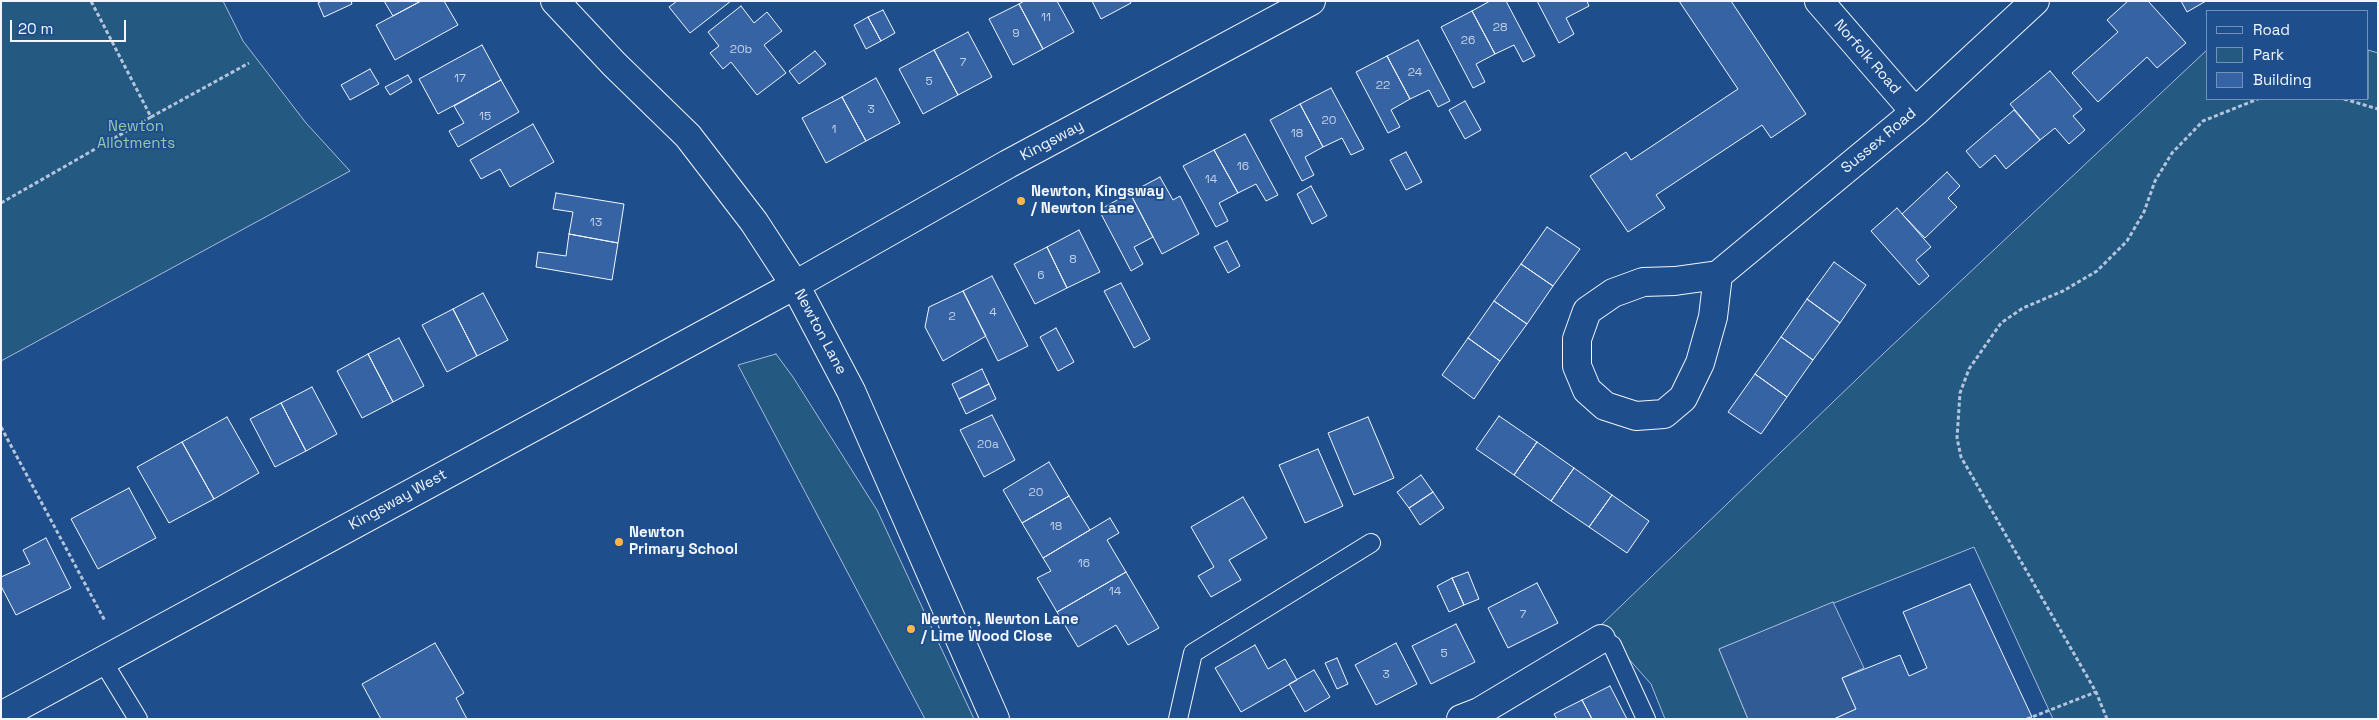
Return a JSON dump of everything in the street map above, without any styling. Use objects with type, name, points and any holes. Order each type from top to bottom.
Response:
[{"type":"street","name":"Newton Lane","points":[[555,1],[614,64],[688,136],[754,222],[795,285],[851,391],[995,719]]},
{"type":"street","name":"Kingsway","points":[[795,285],[1008,164],[1311,1]]},
{"type":"street","name":"Norfolk Road","points":[[1819,1],[1915,112]]},
{"type":"street","name":"Sussex Road","points":[[1718,275],[1915,112],[2035,1]]},
{"type":"street","points":[[1718,275],[1713,317],[1700,363],[1683,398],[1664,414],[1636,416],[1605,406],[1586,390],[1577,366],[1577,339],[1587,311],[1613,293],[1644,282],[1675,281],[1718,275]]},
{"type":"street","name":"Kingsway West","points":[[1,716],[795,285]]},
{"type":"street","points":[[1474,717],[1601,640]]},
{"type":"lane","points":[[1178,719],[1193,653],[1371,543]]},
{"type":"lane","points":[[1601,640],[1612,645],[1646,719]]},
{"type":"lane","points":[[113,654],[138,719]]},
{"type":"path","points":[[91,1],[151,118]]},
{"type":"path","points":[[1,203],[249,63]]},
{"type":"path","points":[[2107,719],[2096,692],[1961,457],[1956,438],[1960,393],[1969,369],[2001,323],[2023,308],[2063,291],[2097,271],[2127,242],[2144,212],[2155,181],[2172,153],[2203,121],[2256,100]]},
{"type":"path","points":[[2347,100],[2378,109]]},
{"type":"path","points":[[1,427],[98,612],[113,654]]},
{"type":"path","points":[[2026,719],[2096,692]]},
{"type":"green space","name":"Newton Allotments","points":[[1,1],[223,1],[243,41],[306,123],[350,171],[1,361]]},
{"type":"green space","points":[[2369,50],[2378,53],[2378,719],[2053,719],[1974,547],[1719,649],[1748,719],[1665,719],[1651,684],[1627,657],[1601,639],[1598,628],[1884,353],[2206,51],[2206,100],[2369,100]]},
{"type":"green space","points":[[776,354],[793,377],[877,510],[974,719],[925,719],[738,365]]},
{"type":"shaded area","points":[[1833,602],[1864,668],[1842,678],[1856,709],[1834,719],[1748,719],[1719,649]]},
{"type":"building","points":[[322,1],[351,1],[352,4],[324,17],[318,3]]},
{"type":"building","points":[[384,1],[421,1],[393,16]]},
{"type":"building","points":[[421,1],[444,1],[458,25],[395,60],[376,25]]},
{"type":"building","points":[[677,1],[731,1],[690,33],[669,7]]},
{"type":"building","points":[[1024,1],[1057,1],[1074,32],[1043,49],[1019,4]]},
{"type":"building","points":[[1092,1],[1130,1],[1131,3],[1101,19]]},
{"type":"building","points":[[1490,1],[1506,1],[1535,56],[1523,62],[1514,45],[1495,54],[1472,11]]},
{"type":"building","points":[[1537,1],[1587,1],[1589,6],[1566,18],[1574,34],[1559,43]]},
{"type":"building","points":[[1679,1],[1731,1],[1806,114],[1771,138],[1762,125],[1656,195],[1665,208],[1628,232],[1590,176],[1626,152],[1631,160],[1738,89]]},
{"type":"building","points":[[2128,1],[2148,1],[2186,43],[2157,68],[2147,57],[2098,102],[2072,73],[2118,32],[2107,20]]},
{"type":"building","points":[[2181,1],[2206,1],[2187,12]]},
{"type":"building","points":[[1019,4],[1043,49],[1013,65],[989,19]]},
{"type":"building","points":[[741,6],[754,23],[767,12],[782,31],[764,45],[786,73],[757,95],[731,62],[723,69],[710,53],[719,46],[708,32]]},
{"type":"building","points":[[883,10],[895,33],[881,41],[868,17]]},
{"type":"building","points":[[1472,11],[1495,54],[1476,64],[1485,82],[1473,88],[1441,27]]},
{"type":"building","points":[[868,17],[881,41],[866,49],[854,25]]},
{"type":"building","points":[[968,32],[992,77],[958,95],[934,50]]},
{"type":"building","points":[[1418,40],[1450,101],[1438,107],[1429,90],[1410,99],[1387,56]]},
{"type":"building","points":[[482,45],[501,80],[438,114],[419,79]]},
{"type":"building","points":[[934,50],[958,95],[923,114],[899,69]]},
{"type":"building","points":[[815,51],[826,64],[799,84],[789,71]]},
{"type":"building","points":[[1387,56],[1410,99],[1391,110],[1400,127],[1388,133],[1356,72]]},
{"type":"building","points":[[370,69],[379,84],[350,100],[341,85]]},
{"type":"building","points":[[2050,71],[2082,109],[2073,116],[2085,130],[2069,144],[2055,128],[2040,140],[2010,104]]},
{"type":"building","points":[[408,75],[412,82],[390,95],[385,87]]},
{"type":"building","points":[[876,78],[900,123],[866,141],[842,97]]},
{"type":"building","points":[[501,80],[519,112],[458,147],[449,131],[464,123],[454,106]]},
{"type":"building","points":[[1331,88],[1364,149],[1351,155],[1342,138],[1323,147],[1300,104]]},
{"type":"building","points":[[842,97],[866,141],[826,163],[802,118]]},
{"type":"building","points":[[1465,101],[1481,130],[1465,139],[1449,110]]},
{"type":"building","points":[[1300,104],[1323,147],[1305,157],[1314,175],[1302,181],[1270,120]]},
{"type":"building","points":[[2014,110],[2040,140],[2006,169],[1995,155],[1980,168],[1966,151]]},
{"type":"building","points":[[533,124],[554,162],[510,187],[500,169],[481,179],[470,160]]},
{"type":"building","points":[[1245,134],[1278,195],[1266,201],[1256,184],[1238,193],[1214,150]]},
{"type":"building","points":[[1214,150],[1238,193],[1219,203],[1228,221],[1216,227],[1183,166]]},
{"type":"building","points":[[1406,152],[1422,182],[1406,190],[1390,160]]},
{"type":"building","points":[[1947,172],[1960,186],[1948,198],[1957,207],[1925,238],[1902,214]]},
{"type":"building","points":[[1160,177],[1173,200],[1180,196],[1199,234],[1162,254],[1130,193]]},
{"type":"building","points":[[1311,186],[1327,216],[1312,224],[1297,194]]},
{"type":"building","points":[[556,193],[624,204],[618,243],[569,234],[573,212],[553,209]]},
{"type":"building","points":[[1130,193],[1153,237],[1134,247],[1143,264],[1131,271],[1099,210]]},
{"type":"building","points":[[1897,208],[1931,247],[1916,260],[1929,276],[1919,285],[1871,231]]},
{"type":"building","points":[[1547,227],[1580,249],[1553,286],[1521,264]]},
{"type":"building","points":[[1079,230],[1100,272],[1067,288],[1047,247]]},
{"type":"building","points":[[569,234],[618,243],[612,280],[536,267],[538,252],[566,256]]},
{"type":"building","points":[[1227,241],[1240,266],[1228,273],[1214,247]]},
{"type":"building","points":[[1047,247],[1067,288],[1035,304],[1014,264]]},
{"type":"building","points":[[1834,262],[1866,285],[1840,323],[1807,299]]},
{"type":"building","points":[[1521,264],[1553,286],[1527,324],[1494,301]]},
{"type":"building","points":[[992,276],[1028,346],[998,361],[963,291]]},
{"type":"building","points":[[1121,283],[1150,339],[1134,348],[1104,291]]},
{"type":"building","points":[[963,291],[986,336],[943,361],[925,327],[929,307]]},
{"type":"building","points":[[483,293],[508,340],[477,356],[453,309]]},
{"type":"building","points":[[1807,299],[1840,323],[1813,360],[1781,337]]},
{"type":"building","points":[[1494,301],[1527,324],[1500,361],[1468,338]]},
{"type":"building","points":[[453,309],[477,356],[447,372],[422,325]]},
{"type":"building","points":[[1056,328],[1074,362],[1058,371],[1040,337]]},
{"type":"building","points":[[1781,337],[1813,360],[1787,397],[1755,374]]},
{"type":"building","points":[[399,338],[424,386],[393,402],[368,354]]},
{"type":"building","points":[[1468,338],[1500,361],[1474,399],[1442,375]]},
{"type":"building","points":[[368,354],[393,402],[362,418],[337,371]]},
{"type":"building","points":[[982,369],[989,384],[959,399],[952,384]]},
{"type":"building","points":[[1755,374],[1787,397],[1761,434],[1728,412]]},
{"type":"building","points":[[989,384],[996,399],[966,414],[959,399]]},
{"type":"building","points":[[312,387],[337,434],[306,451],[281,403]]},
{"type":"building","points":[[281,403],[306,451],[275,467],[250,419]]},
{"type":"building","points":[[992,415],[1015,460],[984,477],[960,430]]},
{"type":"building","points":[[1499,416],[1537,442],[1514,475],[1476,449]]},
{"type":"building","points":[[227,417],[259,473],[214,499],[182,442]]},
{"type":"building","points":[[1368,417],[1394,478],[1354,495],[1328,433]]},
{"type":"building","points":[[182,442],[214,499],[169,523],[137,467]]},
{"type":"building","points":[[1537,442],[1574,468],[1551,501],[1514,475]]},
{"type":"building","points":[[1318,449],[1343,506],[1305,523],[1279,465]]},
{"type":"building","points":[[1049,462],[1069,496],[1022,523],[1003,490]]},
{"type":"building","points":[[1574,468],[1612,495],[1589,527],[1551,501]]},
{"type":"building","points":[[1421,475],[1433,492],[1409,508],[1397,492]]},
{"type":"building","points":[[129,488],[156,538],[98,569],[71,519]]},
{"type":"building","points":[[1433,492],[1444,508],[1420,525],[1409,508]]},
{"type":"building","points":[[1612,495],[1649,521],[1627,553],[1589,527]]},
{"type":"building","points":[[1069,496],[1090,530],[1043,558],[1022,523]]},
{"type":"building","points":[[1243,497],[1267,538],[1229,560],[1241,580],[1211,597],[1198,576],[1214,567],[1191,527]]},
{"type":"building","points":[[1110,518],[1119,533],[1107,540],[1126,572],[1057,612],[1037,578],[1051,571],[1043,558]]},
{"type":"building","points":[[46,538],[71,588],[16,615],[1,586],[1,577],[30,564],[23,550]]},
{"type":"building","points":[[1126,572],[1159,628],[1128,645],[1116,625],[1078,647],[1057,612]]},
{"type":"building","points":[[1468,572],[1479,599],[1464,605],[1452,578]]},
{"type":"building","points":[[1452,578],[1464,605],[1449,612],[1437,586]]},
{"type":"building","points":[[1537,583],[1558,623],[1508,648],[1488,608]]},
{"type":"building","points":[[1970,584],[2032,717],[2027,719],[1834,719],[1856,709],[1842,678],[1900,655],[1909,676],[1927,668],[1903,612]]},
{"type":"building","points":[[1456,624],[1475,662],[1431,684],[1412,646]]},
{"type":"building","points":[[435,643],[464,693],[456,698],[467,719],[381,719],[362,684]]},
{"type":"building","points":[[1396,643],[1417,684],[1376,705],[1355,665]]},
{"type":"building","points":[[1255,645],[1268,669],[1285,659],[1297,680],[1241,712],[1215,668]]},
{"type":"building","points":[[1337,658],[1348,684],[1337,689],[1325,663]]},
{"type":"building","points":[[1314,670],[1330,697],[1305,712],[1289,684]]},
{"type":"building","points":[[1610,686],[1627,719],[1592,719],[1582,700]]},
{"type":"building","points":[[1582,700],[1592,719],[1557,719],[1554,714]]},
{"type":"place","name":"Newton, Kingsway / Newton Lane","points":[[1021,201]]},
{"type":"place","name":"Newton Primary School","points":[[619,542]]},
{"type":"place","name":"Newton, Newton Lane / Lime Wood Close","points":[[911,629]]}]
